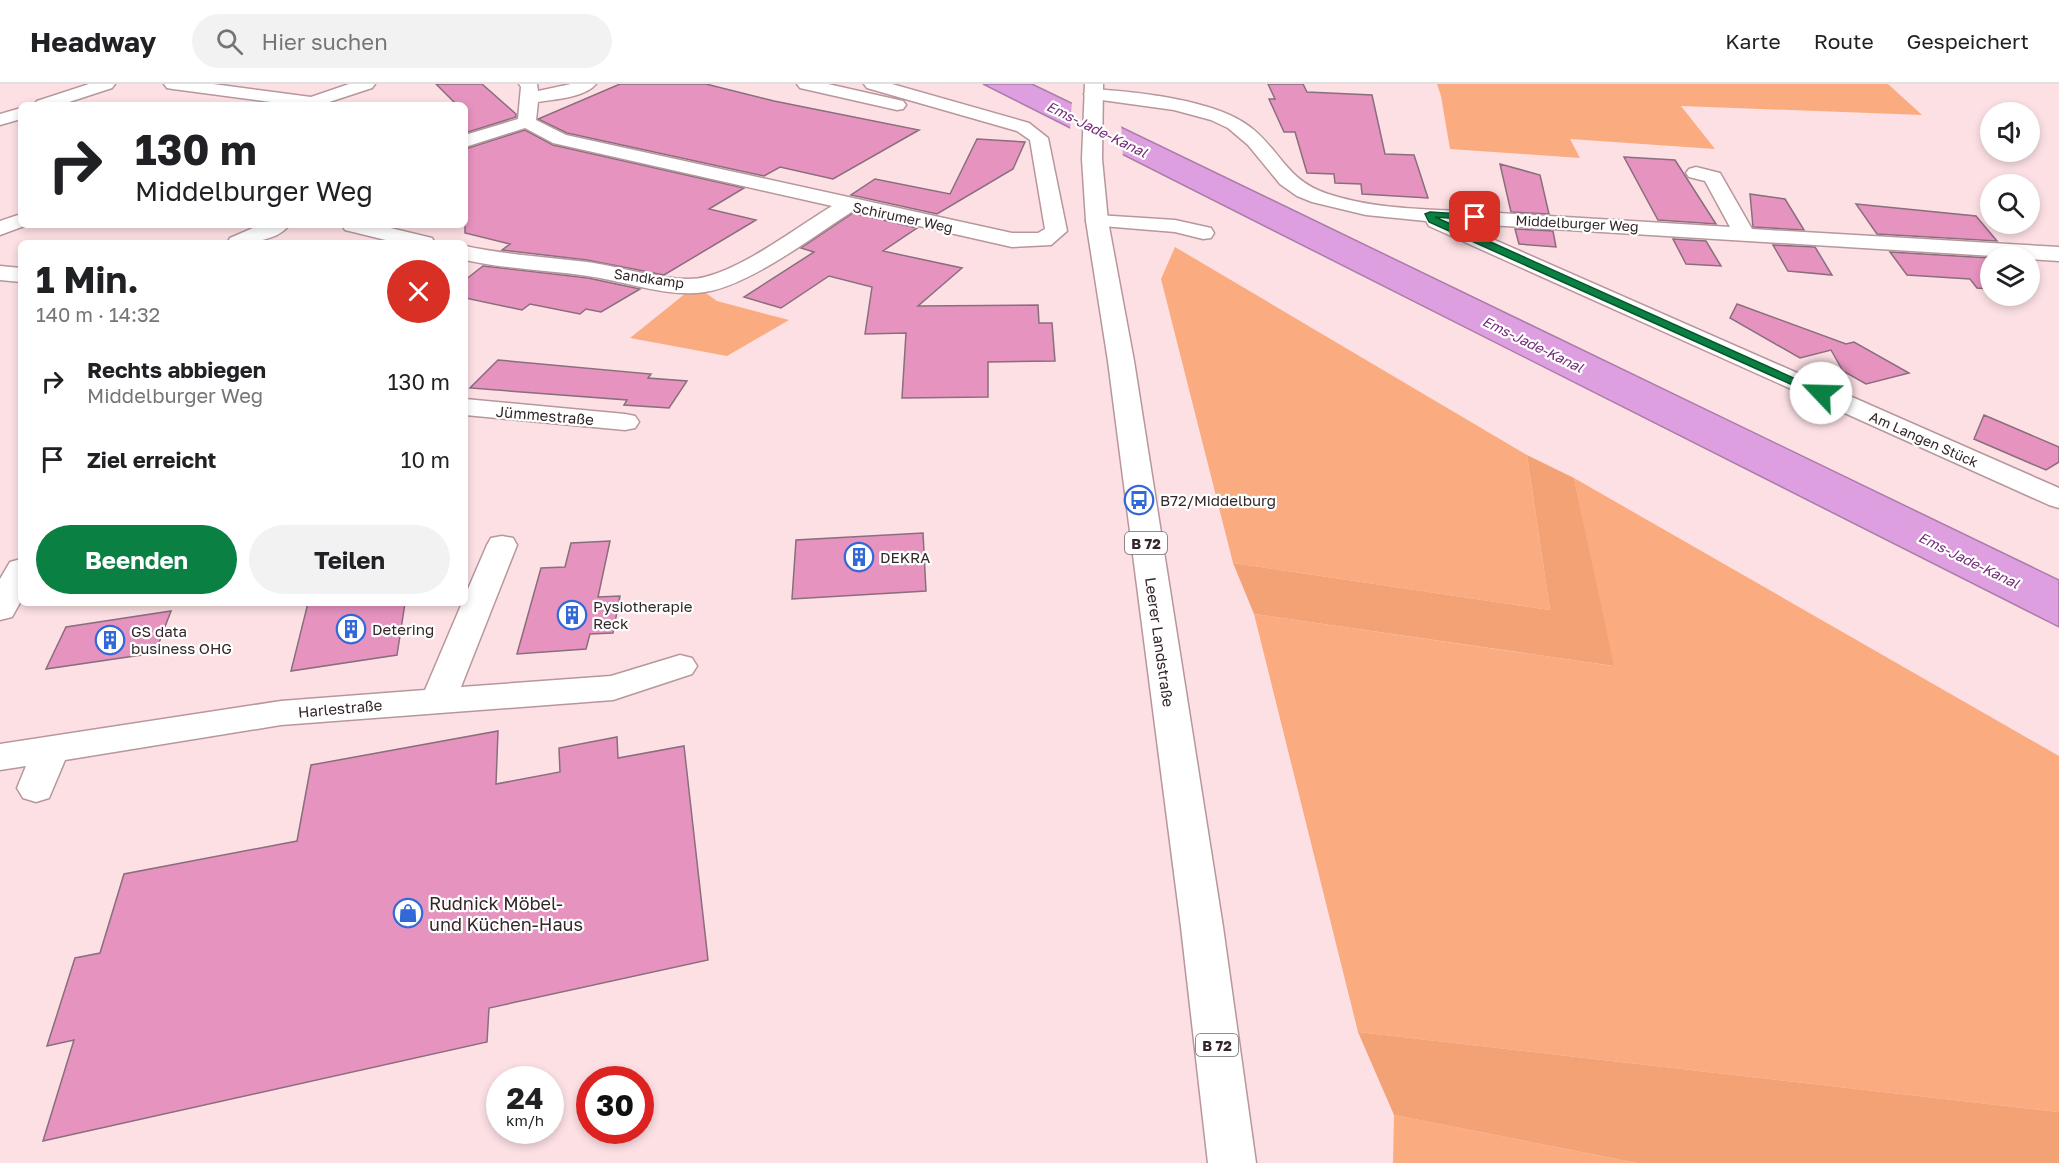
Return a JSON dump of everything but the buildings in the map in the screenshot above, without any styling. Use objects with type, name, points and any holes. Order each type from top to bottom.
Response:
[{"type":"street","points":[[52,102],[106,84]]},
{"type":"street","points":[[173,84],[301,102]]},
{"type":"street","points":[[311,102],[366,84]]},
{"type":"street","points":[[468,140],[527,122],[528,91],[568,91],[588,84]]},
{"type":"street","points":[[806,84],[899,106]]},
{"type":"street","name":"Schirumer Weg","points":[[527,122],[560,139],[1022,242],[1044,240],[1056,231],[1039,138],[1023,127],[873,84]]},
{"type":"street","name":"Leerer Landstraße","points":[[1093,92],[1092,159],[1097,220],[1121,361],[1202,927],[1232,1163]]},
{"type":"street","name":"Middelburger Weg","points":[[1093,92],[1163,103],[1211,115],[1230,123],[1245,131],[1287,182],[1325,200],[1349,206],[1430,214],[2059,254]]},
{"type":"street","points":[[0,120],[18,114]]},
{"type":"street","points":[[1696,174],[1713,177],[1744,233]]},
{"type":"street","name":"Sandkamp","points":[[468,254],[502,261],[588,269],[678,285],[704,285],[737,274],[848,205]]},
{"type":"street","name":"Am Langen Stück","points":[[1430,214],[1432,220],[2059,499]]},
{"type":"street","points":[[1097,220],[1175,226],[1203,232]]},
{"type":"street","points":[[0,229],[18,221]]},
{"type":"street","points":[[245,240],[271,228]]},
{"type":"street","points":[[365,228],[412,240]]},
{"type":"street","points":[[0,273],[18,275]]},
{"type":"street","name":"Jümmestraße","points":[[468,407],[626,422]]},
{"type":"street","points":[[438,700],[502,545]]},
{"type":"street","points":[[0,610],[18,575]]},
{"type":"street","name":"Harlestraße","points":[[0,757],[281,713],[613,688],[680,666]]},
{"type":"street","points":[[36,788],[51,749]]},
{"type":"shaded area","points":[[1437,84],[1888,84],[1922,115],[1681,106],[1715,149],[1570,139],[1580,158],[1450,149]]},
{"type":"shaded area","points":[[1175,247],[1527,455],[1550,610],[1233,563],[1161,279]]},
{"type":"shaded area","points":[[703,291],[717,301],[789,320],[727,356],[630,338],[686,293]]},
{"type":"shaded area","points":[[1527,455],[1574,478],[1614,666],[1254,614],[1233,563],[1550,610]]},
{"type":"shaded area","points":[[1574,478],[2059,756],[2059,1112],[1358,1032],[1254,614],[1613,666]]},
{"type":"shaded area","points":[[1358,1032],[2059,1112],[2059,1163],[1637,1163],[1394,1115]]},
{"type":"shaded area","points":[[1394,1115],[1637,1163],[1393,1163]]},
{"type":"water","name":"Ems-Jade-Kanal","points":[[983,84],[1032,84],[2059,580],[2059,627]]},
{"type":"pier","points":[[1072,100],[1121,123],[1123,158],[1070,131]]},
{"type":"place","name":"B72/Middelburg","points":[[1139,500]]},
{"type":"place","name":"DEKRA","points":[[859,557]]},
{"type":"place","name":"Pysiotherapie Reck","points":[[572,615]]},
{"type":"place","name":"Detering","points":[[351,629]]},
{"type":"place","name":"GS data business OHG","points":[[110,640]]},
{"type":"place","name":"Rudnick Möbel- und Küchen-Haus","points":[[408,913]]},
{"type":"route","points":[[1475,217],[1430,214],[1432,220],[1821,393]]}]
